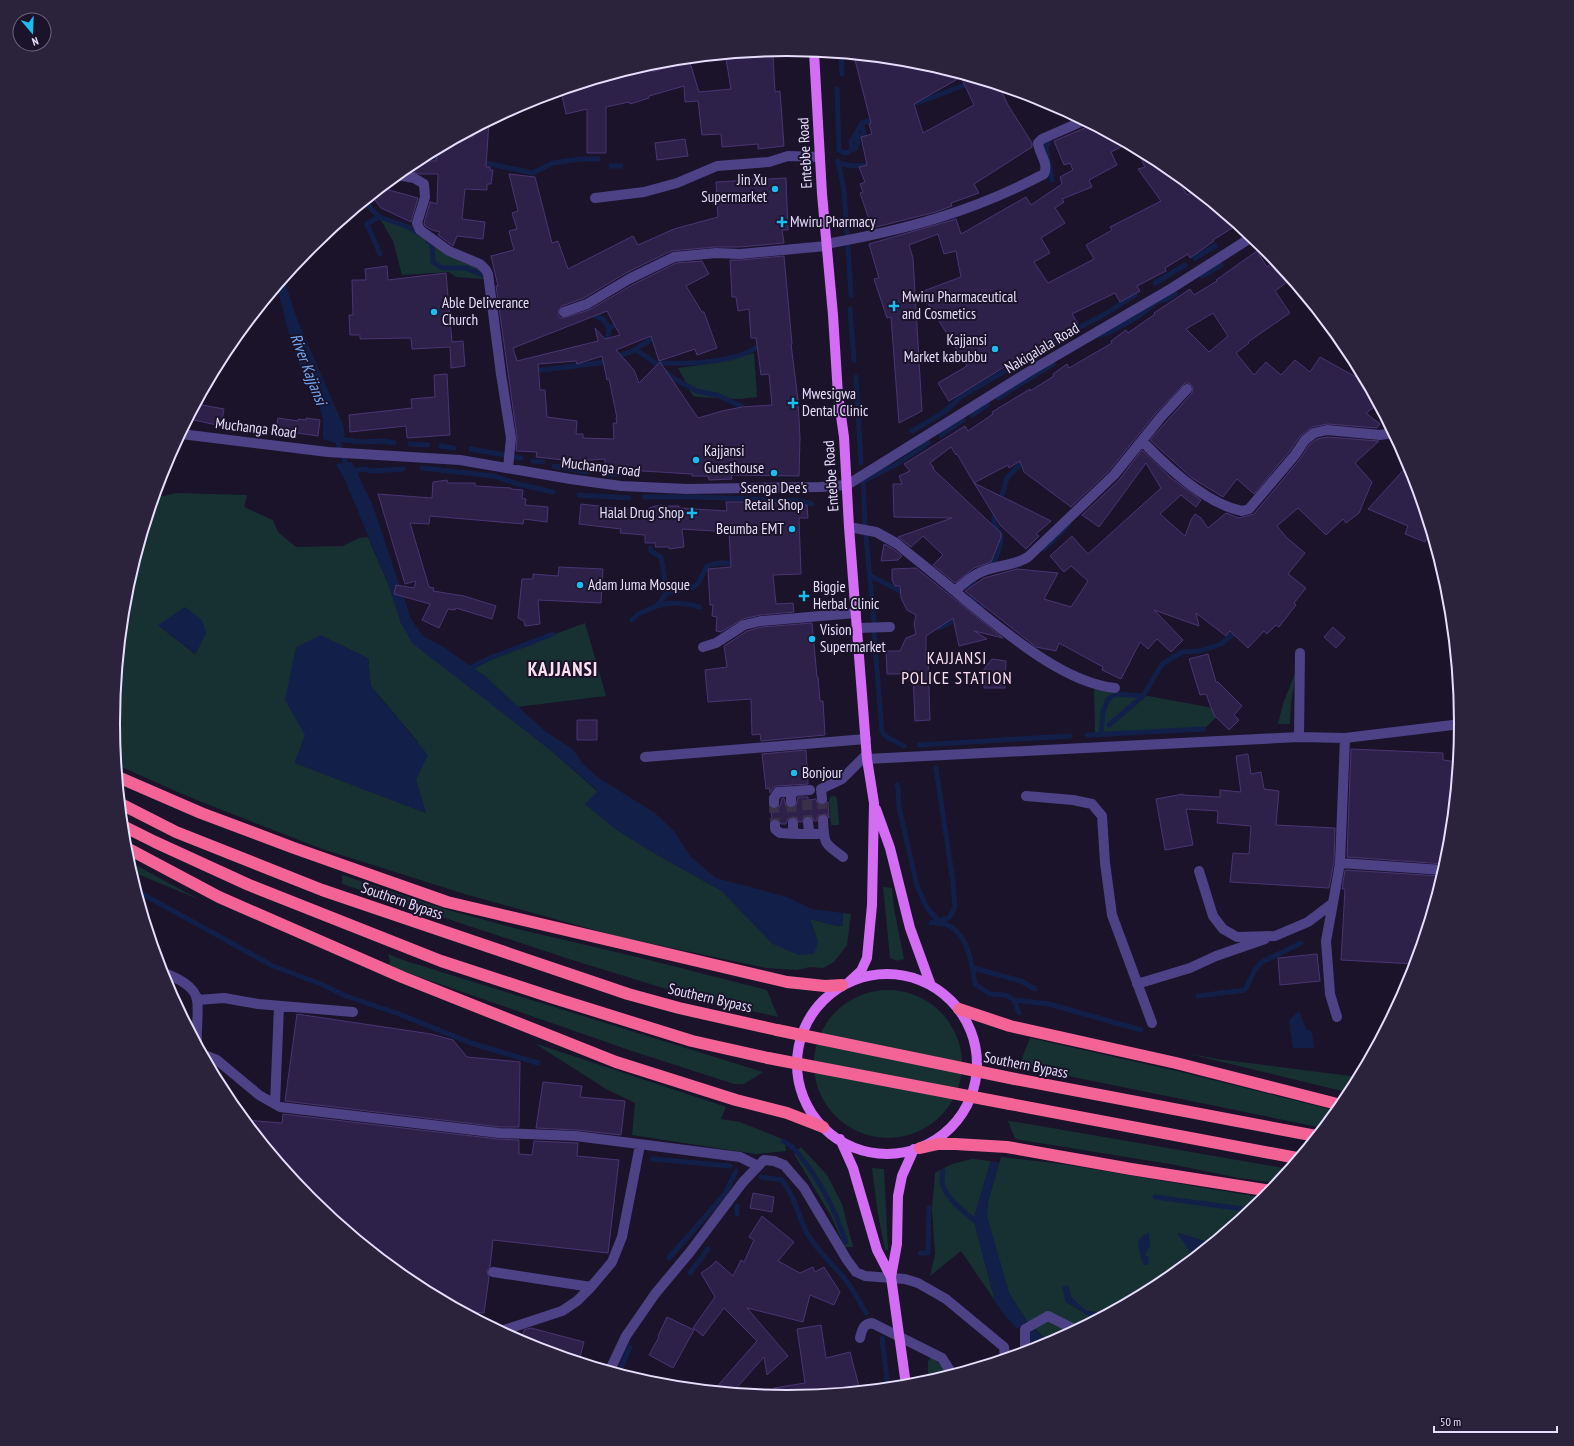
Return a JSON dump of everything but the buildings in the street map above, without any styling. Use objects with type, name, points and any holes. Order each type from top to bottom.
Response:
[{"type":"highway","points":[[122,779],[202,813],[294,848],[447,902],[787,982],[825,986],[845,984]]},
{"type":"highway","name":"Southern Bypass","points":[[126,806],[190,838],[307,884],[628,994],[679,1008],[777,1030],[1015,1079],[1311,1135]]},
{"type":"highway","points":[[129,829],[248,885],[441,961],[692,1040],[768,1058],[1293,1157]]},
{"type":"highway","points":[[133,851],[220,897],[402,977],[616,1062],[736,1100],[787,1113],[823,1127]]},
{"type":"highway","points":[[959,1009],[1010,1026],[1176,1063],[1335,1103]]},
{"type":"highway","points":[[917,1149],[938,1144],[1007,1147],[1264,1190]]},
{"type":"main road","name":"Entebbe Road","points":[[814,57],[826,245],[847,485],[867,756],[874,803]]},
{"type":"main road","points":[[874,803],[890,848],[910,928],[930,983]]},
{"type":"main road","points":[[845,984],[865,977],[880,974],[903,975],[930,983],[946,995],[959,1009],[968,1027],[976,1066],[973,1093],[962,1118],[937,1139],[917,1149],[890,1155],[872,1153],[855,1147],[823,1127],[807,1106],[798,1077],[799,1046],[813,1015],[820,1005],[845,984],[861,971],[868,958],[872,905],[874,803]]},
{"type":"main road","points":[[840,1139],[853,1168],[877,1250],[891,1278]]},
{"type":"main road","points":[[905,1379],[891,1278],[897,1244],[898,1196],[902,1176],[917,1149]]},
{"type":"street","points":[[564,312],[587,304],[628,279],[674,257],[716,253],[740,254],[826,245],[924,223],[973,207],[1013,191],[1044,174],[1046,166],[1038,148],[1038,143],[1042,139],[1077,123]]},
{"type":"street","points":[[595,198],[644,192],[677,183],[717,166],[769,162],[788,156],[820,157]]},
{"type":"street","points":[[405,176],[414,178],[424,184],[425,197],[417,223],[420,230],[449,251],[480,264],[488,274],[511,438],[508,468]]},
{"type":"street","name":"Nakigalala Road","points":[[847,485],[1030,371],[1172,288],[1247,240]]},
{"type":"street","points":[[955,591],[971,577],[984,570],[1020,562],[1028,557],[1098,490],[1187,389]]},
{"type":"street","points":[[1142,441],[1178,477],[1220,503],[1242,511],[1249,508],[1295,456],[1305,440],[1314,433],[1327,430],[1380,435],[1388,434]]},
{"type":"street","name":"Muchanga Road","points":[[186,435],[328,452],[354,453]]},
{"type":"street","name":"Muchanga road","points":[[354,453],[460,460],[621,486],[687,488],[820,487],[847,485]]},
{"type":"street","points":[[849,527],[876,532],[896,543],[1005,632],[1044,659],[1074,676],[1103,687],[1115,688]]},
{"type":"street","points":[[703,647],[716,643],[744,625],[761,621],[856,613]]},
{"type":"street","points":[[857,628],[890,628]]},
{"type":"street","points":[[1299,737],[1300,653]]},
{"type":"street","points":[[774,803],[774,798],[778,792],[795,792],[808,795],[821,794],[842,779],[867,756],[1299,737],[1345,738],[1454,725]]},
{"type":"street","points":[[1337,1017],[1330,994],[1326,941],[1340,863],[1345,738]]},
{"type":"street","points":[[646,757],[866,739]]},
{"type":"street","points":[[791,802],[791,796],[795,792]]},
{"type":"street","points":[[1026,796],[1073,800],[1092,804],[1102,816],[1105,863],[1112,915],[1152,1023]]},
{"type":"street","points":[[822,820],[826,845],[843,857]]},
{"type":"street","points":[[808,822],[809,830],[813,834]]},
{"type":"street","points":[[792,823],[793,830],[797,834]]},
{"type":"street","points":[[775,824],[775,829],[780,833],[824,834]]},
{"type":"street","points":[[1340,863],[1437,870]]},
{"type":"street","points":[[1199,871],[1213,916],[1223,929],[1237,936],[1275,936]]},
{"type":"street","points":[[1137,984],[1190,968],[1216,956],[1275,936],[1308,922],[1333,903]]},
{"type":"street","points":[[170,976],[193,991],[197,1000],[197,1033]]},
{"type":"street","points":[[197,1000],[224,998],[279,1006],[353,1012]]},
{"type":"street","points":[[275,1104],[279,1006]]},
{"type":"street","points":[[210,1057],[217,1060],[259,1095],[280,1107],[499,1134],[576,1136],[740,1157],[758,1166]]},
{"type":"street","points":[[509,1328],[562,1311],[577,1301],[612,1262],[622,1237],[640,1145]]},
{"type":"street","points":[[612,1366],[626,1336],[654,1294],[764,1160],[774,1161],[784,1165],[804,1188],[847,1260],[856,1272],[865,1276],[905,1279],[918,1283],[946,1299],[1004,1347],[1005,1354]]},
{"type":"street","points":[[493,1272],[591,1287]]},
{"type":"street","points":[[1025,1346],[1025,1329],[1048,1316],[1070,1326]]},
{"type":"street","points":[[860,1338],[863,1326],[868,1323],[872,1323],[942,1358],[949,1370]]},
{"type":"green space","points":[[379,217],[416,227],[476,265],[483,279],[456,277],[449,272],[402,275],[393,241]]},
{"type":"green space","points":[[754,353],[757,397],[740,399],[693,396],[678,368],[722,362]]},
{"type":"green space","points":[[177,493],[247,495],[244,507],[273,520],[278,532],[296,547],[343,546],[359,538],[368,537],[389,586],[401,623],[496,707],[554,753],[598,792],[586,804],[617,830],[654,853],[722,891],[773,944],[818,942],[810,919],[843,926],[843,913],[851,914],[847,945],[834,962],[823,968],[810,967],[797,970],[766,968],[620,937],[468,895],[322,849],[189,797],[121,767],[121,679],[126,636],[133,593],[143,550],[149,529],[152,528],[150,527],[160,497]],"holes":[[[159,626],[206,632],[195,654]],[[368,658],[371,686],[418,742],[416,780],[426,813],[295,763],[305,735]]]},
{"type":"green space","points":[[585,623],[606,696],[517,707],[486,677],[472,667],[490,658]]},
{"type":"green space","points":[[1296,671],[1291,704],[1290,724],[1278,724],[1283,704]]},
{"type":"green space","points":[[1094,689],[1148,696],[1224,710],[1204,729],[1095,735]]},
{"type":"green space","points":[[831,796],[837,798],[839,825],[831,825],[829,800]]},
{"type":"green space","points":[[136,865],[200,900],[138,874]]},
{"type":"green space","points":[[342,875],[444,909],[522,930],[767,990],[778,1017],[699,999],[569,959],[342,884]]},
{"type":"green space","points":[[883,887],[892,888],[894,909],[904,959],[895,960],[890,958]]},
{"type":"green space","points":[[388,954],[406,961],[763,1072],[744,1084],[734,1084],[629,1050],[388,966],[390,961]]},
{"type":"green space","points":[[895,990],[910,993],[929,1002],[945,1017],[950,1023],[959,1042],[962,1064],[959,1086],[953,1099],[950,1105],[935,1121],[929,1126],[910,1135],[895,1138],[881,1138],[866,1135],[847,1126],[826,1105],[815,1078],[814,1057],[817,1042],[826,1023],[847,1002],[874,991]]},
{"type":"green space","points":[[1030,1038],[1181,1072],[1331,1109],[1318,1127],[1019,1066]]},
{"type":"green space","points":[[534,1043],[726,1107],[721,1119],[740,1122],[785,1140],[786,1151],[756,1154],[632,1135],[635,1103],[606,1089]]},
{"type":"green space","points":[[1185,1053],[1217,1059],[1353,1076],[1344,1091]]},
{"type":"green space","points":[[1008,1121],[1283,1168],[1271,1182],[1015,1139]]},
{"type":"green space","points":[[801,1147],[827,1175],[842,1204],[853,1247],[845,1247],[830,1214],[794,1154]]},
{"type":"green space","points":[[1001,1157],[1062,1164],[1257,1197],[1206,1241],[1178,1233],[1191,1253],[1158,1278],[1099,1312],[1086,1311],[1071,1297],[1068,1285],[1066,1302],[1090,1317],[1045,1338],[1027,1321],[1009,1293],[987,1217],[988,1201]]},
{"type":"green space","points":[[972,1159],[991,1161],[974,1217],[995,1301],[961,1251],[930,1276],[935,1254],[932,1209],[935,1173],[952,1164]]},
{"type":"green space","points":[[872,1168],[884,1169],[888,1250],[885,1250],[878,1214]]},
{"type":"green space","points":[[932,1356],[943,1368],[943,1371],[928,1374],[928,1361]]},
{"type":"water","points":[[285,284],[297,319],[343,425],[345,435],[343,441],[336,443],[323,439],[323,420],[319,403],[308,374],[298,363],[278,292]]},
{"type":"water","points":[[352,462],[373,506],[411,619],[423,636],[445,648],[486,677],[545,731],[574,750],[582,763],[599,778],[655,813],[674,831],[691,857],[716,878],[787,897],[812,909],[843,913],[843,926],[810,919],[818,942],[814,954],[799,955],[773,944],[722,891],[654,853],[617,830],[585,804],[598,791],[554,753],[412,643],[401,623],[389,586],[344,478],[336,464]]},
{"type":"water","points":[[185,607],[202,620],[206,632],[196,654],[158,625]]},
{"type":"water","points":[[321,635],[368,658],[371,686],[428,755],[416,780],[426,813],[295,763],[305,735],[285,700],[296,647]]},
{"type":"water","points":[[1299,1011],[1306,1029],[1312,1032],[1314,1048],[1293,1048],[1289,1020]]},
{"type":"water","points":[[991,1161],[999,1163],[988,1201],[987,1217],[1009,1293],[1027,1321],[1017,1329],[1005,1316],[995,1301],[974,1217]]},
{"type":"water","points":[[1149,1232],[1150,1245],[1145,1256],[1149,1257],[1148,1265],[1144,1265],[1141,1259],[1138,1243],[1141,1237]]},
{"type":"water","points":[[1177,1233],[1206,1241],[1191,1253]]},
{"type":"water","points":[[1186,1257],[1176,1265],[1175,1263]]},
{"type":"water","points":[[1068,1285],[1071,1297],[1086,1311],[1099,1312],[1090,1317],[1066,1302],[1062,1287]]},
{"type":"water","points":[[1034,1329],[1044,1338],[1029,1344],[1024,1339]]},
{"type":"waterway","points":[[841,58],[842,74]]},
{"type":"waterway","points":[[909,104],[920,102],[970,83]]},
{"type":"waterway","points":[[837,89],[839,150],[846,153],[850,151],[852,149],[851,142],[862,123],[876,119]]},
{"type":"waterway","points":[[856,135],[861,136],[864,133],[863,128],[859,128]]},
{"type":"waterway","points":[[852,149],[855,149],[858,142],[856,135]]},
{"type":"waterway","points":[[1050,137],[1046,147],[1052,180]]},
{"type":"waterway","points":[[434,157],[443,158]]},
{"type":"waterway","points":[[481,162],[533,173],[553,163],[581,159],[598,159]]},
{"type":"waterway","points":[[838,161],[844,190],[847,234]]},
{"type":"waterway","points":[[838,163],[853,166],[871,165]]},
{"type":"waterway","points":[[611,166],[621,166]]},
{"type":"waterway","points":[[368,205],[379,217],[406,226],[420,234]]},
{"type":"waterway","points":[[379,217],[367,224],[380,254]]},
{"type":"waterway","points":[[428,241],[432,244],[433,262],[442,268],[466,268],[484,276]]},
{"type":"waterway","points":[[1195,258],[1215,246]]},
{"type":"waterway","points":[[848,247],[851,295]]},
{"type":"waterway","points":[[1155,283],[1185,265]]},
{"type":"waterway","points":[[1202,276],[1221,265]]},
{"type":"waterway","points":[[1097,336],[1110,332],[1136,318],[1155,303],[1167,299],[1175,294]]},
{"type":"waterway","points":[[1035,352],[1056,343],[1076,329],[1100,317],[1135,295]]},
{"type":"waterway","points":[[588,306],[591,314],[603,319],[609,328]]},
{"type":"waterway","points":[[850,309],[854,360]]},
{"type":"waterway","points":[[611,345],[608,337],[609,328],[621,322]]},
{"type":"waterway","points":[[633,351],[656,336]]},
{"type":"waterway","points":[[655,363],[695,363],[725,359],[739,356],[751,351],[761,344]]},
{"type":"waterway","points":[[534,371],[599,363],[636,350],[673,378],[697,391],[717,395],[741,406]]},
{"type":"waterway","points":[[912,431],[944,412],[960,397],[1029,357]]},
{"type":"waterway","points":[[998,398],[1053,364]]},
{"type":"waterway","points":[[856,377],[861,463]]},
{"type":"waterway","points":[[972,415],[987,405]]},
{"type":"waterway","points":[[941,435],[963,420]]},
{"type":"waterway","name":"River Kajjansi","points":[[336,437],[348,469]]},
{"type":"waterway","points":[[338,439],[361,442],[384,441],[394,443]]},
{"type":"waterway","points":[[865,523],[863,481],[897,464],[928,443]]},
{"type":"waterway","points":[[410,444],[428,445]]},
{"type":"waterway","points":[[441,446],[454,448]]},
{"type":"waterway","points":[[471,449],[505,455]]},
{"type":"waterway","points":[[515,457],[521,458]]},
{"type":"waterway","points":[[1000,502],[1007,478],[1026,458]]},
{"type":"waterway","points":[[533,461],[543,462]]},
{"type":"waterway","points":[[554,466],[587,472]]},
{"type":"waterway","points":[[422,468],[494,476],[518,484],[553,492]]},
{"type":"waterway","points":[[350,472],[364,469],[372,471],[403,469]]},
{"type":"waterway","points":[[603,474],[620,474]]},
{"type":"waterway","points":[[630,474],[636,474]]},
{"type":"waterway","points":[[579,495],[629,498]]},
{"type":"waterway","points":[[644,497],[696,497],[801,501],[812,504]]},
{"type":"waterway","points":[[990,567],[993,566],[1001,542],[999,531],[994,523],[997,509]]},
{"type":"waterway","points":[[1044,549],[1068,525]]},
{"type":"waterway","points":[[866,537],[874,621]]},
{"type":"waterway","points":[[650,548],[651,551],[661,557],[667,593]]},
{"type":"waterway","points":[[632,620],[638,614],[657,606],[667,593],[694,587],[699,582],[707,566],[718,563],[737,563]]},
{"type":"waterway","points":[[871,576],[906,594]]},
{"type":"waterway","points":[[974,581],[969,585],[973,598],[986,601],[985,605],[981,606]]},
{"type":"waterway","points":[[657,606],[668,603],[678,603],[700,607]]},
{"type":"waterway","points":[[934,625],[939,628],[958,618]]},
{"type":"waterway","points":[[466,670],[490,658],[553,634]]},
{"type":"waterway","points":[[874,634],[882,732],[887,737],[904,746]]},
{"type":"waterway","points":[[1109,725],[1143,696],[1162,664],[1182,652],[1200,651],[1221,644],[1233,634]]},
{"type":"waterway","points":[[1101,735],[1103,712],[1108,699],[1116,694],[1143,696]]},
{"type":"waterway","points":[[1087,735],[1204,729]]},
{"type":"waterway","points":[[919,745],[1070,736]]},
{"type":"waterway","points":[[931,923],[949,918],[955,907],[953,882],[936,768]]},
{"type":"waterway","points":[[897,785],[899,807],[917,886],[927,908],[939,921]]},
{"type":"waterway","points":[[143,894],[273,966],[321,984],[346,996],[399,1014],[471,1043],[538,1063]]},
{"type":"waterway","points":[[936,923],[946,925],[954,929],[961,936],[966,945],[972,965],[975,984],[990,994],[1006,995],[1014,1000],[1019,1013]]},
{"type":"waterway","points":[[1198,996],[1245,990],[1255,970],[1262,962],[1301,943]]},
{"type":"waterway","points":[[973,968],[1021,981],[1035,989]]},
{"type":"waterway","points":[[1014,1000],[1049,1004],[1141,1030]]},
{"type":"waterway","points":[[783,1141],[796,1151],[820,1184],[830,1202],[846,1242]]},
{"type":"waterway","points":[[653,1159],[730,1166]]},
{"type":"waterway","points":[[669,1258],[725,1194],[736,1171]]},
{"type":"waterway","points":[[943,1171],[942,1179],[947,1194],[959,1208],[979,1224]]},
{"type":"waterway","points":[[761,1177],[782,1180],[793,1199],[807,1233],[820,1251],[848,1283],[866,1313]]},
{"type":"waterway","points":[[1155,1197],[1244,1209]]},
{"type":"waterway","points":[[737,1206],[737,1214]]},
{"type":"waterway","points":[[920,1253],[928,1253],[929,1208]]},
{"type":"waterway","points":[[690,1273],[708,1249]]},
{"type":"waterway","points":[[882,1338],[887,1382]]},
{"type":"waterway","points":[[621,1369],[630,1347]]},
{"type":"tunnel","points":[[822,799],[823,820]]},
{"type":"tunnel","points":[[807,800],[808,822]]},
{"type":"tunnel","points":[[791,802],[793,823]]},
{"type":"tunnel","points":[[774,803],[775,825]]},
{"type":"place","name":"Jin Xu Supermarket","points":[[775,189]]},
{"type":"place","name":"Mwiru Pharmacy","points":[[782,222]]},
{"type":"place","name":"Mwiru Pharmaceutical and Cosmetics","points":[[894,306]]},
{"type":"place","name":"Able Deliverance Church","points":[[434,312]]},
{"type":"place","name":"Kajjansi Market kabubbu","points":[[995,349]]},
{"type":"place","name":"Mwesigwa Dental Clinic","points":[[793,403]]},
{"type":"place","name":"Kajjansi Guesthouse","points":[[696,460]]},
{"type":"place","name":"Ssenga Dee's Retail Shop","points":[[774,473]]},
{"type":"place","name":"Halal Drug Shop","points":[[692,513]]},
{"type":"place","name":"Beumba EMT","points":[[792,529]]},
{"type":"place","name":"Adam Juma Mosque","points":[[580,585]]},
{"type":"place","name":"Biggie Herbal Clinic","points":[[804,596]]},
{"type":"place","name":"Vision Supermarket","points":[[812,639]]},
{"type":"place","name":"Bonjour","points":[[794,773]]},
{"type":"district","name":"KAJJANSI POLICE STATION","points":[[957,668]]},
{"type":"district","name":"KAJJANSI","points":[[563,669]]}]
